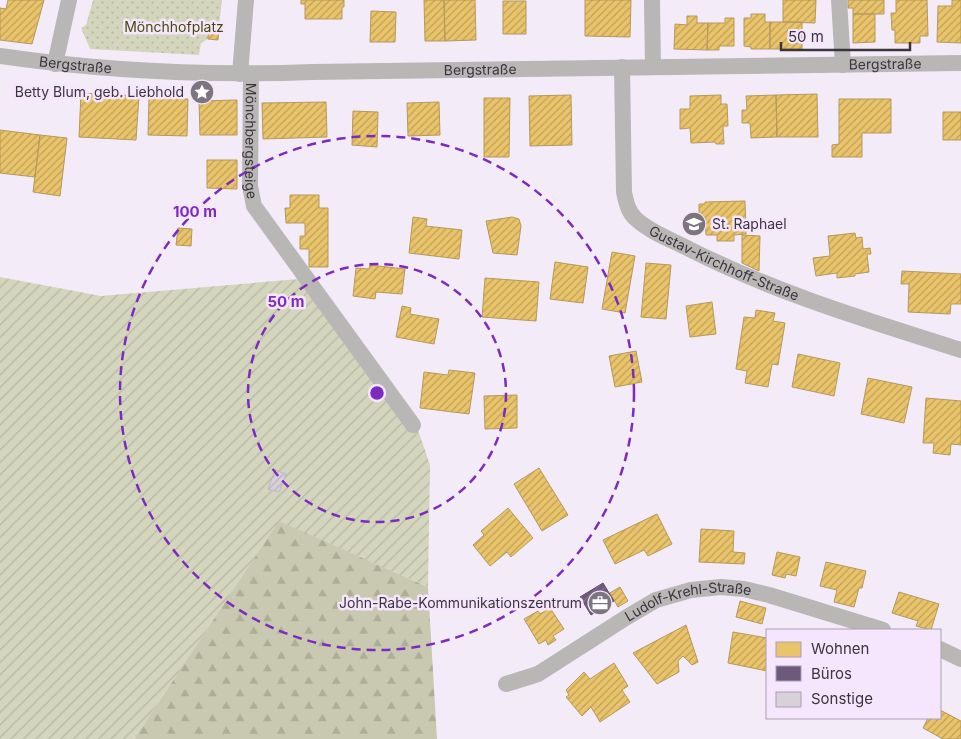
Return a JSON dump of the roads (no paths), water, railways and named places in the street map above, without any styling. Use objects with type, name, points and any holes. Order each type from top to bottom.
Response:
[{"type":"street","points":[[55,64],[70,0]]},
{"type":"street","points":[[246,0],[246,74]]},
{"type":"street","points":[[652,0],[653,67]]},
{"type":"street","points":[[840,0],[843,65]]},
{"type":"street","name":"Bergstraße","points":[[0,56],[55,64],[130,70],[246,74],[961,63]]},
{"type":"street","name":"Gustav-Kirchhoff-Straße","points":[[622,67],[624,192],[628,208],[636,220],[727,268],[851,315],[961,350]]},
{"type":"street","name":"Mönchbergsteige","points":[[246,74],[250,186],[254,206],[413,425]]},
{"type":"street","name":"Ludolf-Krehl-Straße","points":[[506,684],[538,674],[634,612],[656,600],[691,590],[721,587],[744,589],[770,595],[880,629]]},
{"type":"street","points":[[941,649],[961,658]]},
{"type":"place","name":"Betty Blum, geb. Liebhold","points":[[202,92]]},
{"type":"place","name":"St. Raphael","points":[[694,224]]},
{"type":"place","name":"John-Rabe-Kommunikationszentrum","points":[[600,603]]},
{"type":"park label","name":"Mönchhofplatz","points":[[174,27]]}]
